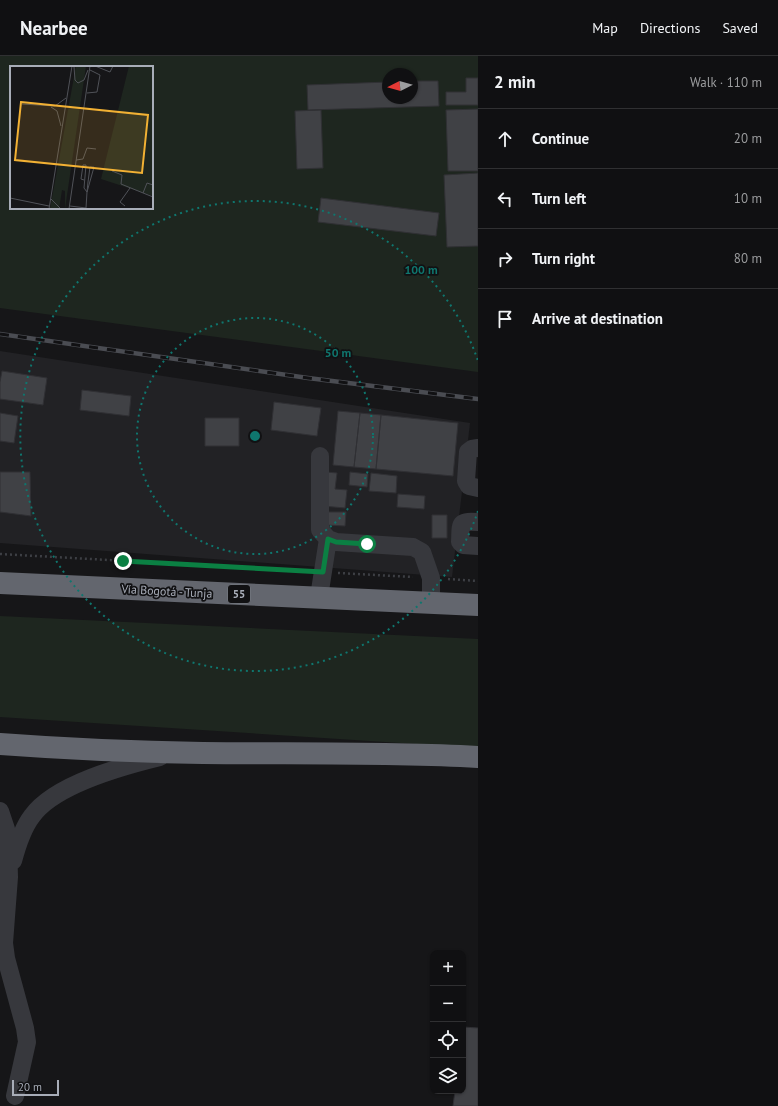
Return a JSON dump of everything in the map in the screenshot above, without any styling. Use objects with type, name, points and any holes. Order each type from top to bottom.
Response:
[{"type":"highway","name":"Vía Bogotá - Tunja","points":[[0,583],[478,605]]},
{"type":"highway","points":[[0,744],[177,752],[418,754],[478,757]]},
{"type":"lane","points":[[478,448],[472,449],[468,452],[466,481],[469,486],[478,488]]},
{"type":"lane","points":[[320,456],[320,530],[328,539],[336,542],[413,547],[422,552],[431,578],[431,602]]},
{"type":"lane","points":[[478,522],[464,522],[460,526],[460,542],[463,546],[478,546]]},
{"type":"lane","points":[[319,597],[328,539]]},
{"type":"lane","points":[[9,877],[18,844],[24,830],[32,816],[46,802],[62,792],[97,775],[177,752]]},
{"type":"lane","points":[[0,811],[6,828],[9,877],[4,944],[25,1028],[27,1042],[15,1096]]},
{"type":"path","points":[[0,554],[478,581]]},
{"type":"shaded area","points":[[0,56],[478,56],[478,372],[0,308]]},
{"type":"shaded area","points":[[0,351],[470,423],[452,577],[0,543]]},
{"type":"shaded area","points":[[0,616],[478,639],[478,748],[0,717]]},
{"type":"building","points":[[466,78],[478,78],[478,105],[446,105],[446,92],[466,92]]},
{"type":"building","points":[[418,81],[438,81],[439,106],[308,110],[307,85],[382,82],[382,104],[418,104]]},
{"type":"building","points":[[478,109],[478,171],[448,171],[446,110]]},
{"type":"building","points":[[321,110],[323,168],[297,169],[295,111]]},
{"type":"building","points":[[478,173],[478,246],[447,247],[444,175]]},
{"type":"building","points":[[321,198],[439,213],[436,236],[318,222]]},
{"type":"building","points":[[2,371],[47,378],[43,405],[0,399],[0,382]]},
{"type":"building","points":[[82,390],[131,396],[129,416],[80,410]]},
{"type":"building","points":[[274,402],[321,408],[317,436],[271,430]]},
{"type":"building","points":[[338,411],[360,413],[354,467],[333,465]]},
{"type":"building","points":[[0,413],[18,416],[14,443],[0,441]]},
{"type":"building","points":[[360,413],[381,415],[376,469],[354,467]]},
{"type":"building","points":[[381,415],[458,423],[453,476],[376,469]]},
{"type":"building","points":[[205,418],[239,418],[239,446],[205,446]]},
{"type":"building","points":[[0,472],[30,472],[31,516],[0,512]]},
{"type":"building","points":[[326,472],[337,473],[335,489],[347,490],[345,508],[323,506]]},
{"type":"building","points":[[350,472],[368,474],[367,487],[349,485]]},
{"type":"building","points":[[371,473],[397,476],[396,493],[369,491]]},
{"type":"building","points":[[398,494],[425,496],[424,509],[397,507]]},
{"type":"building","points":[[326,512],[346,512],[345,526],[326,525]]},
{"type":"building","points":[[432,515],[447,515],[447,538],[432,538]]},
{"type":"building","points":[[466,1027],[478,1028],[478,1106],[453,1106],[455,1094],[466,1094]]},
{"type":"railway","points":[[0,334],[308,378],[478,399]]},
{"type":"route","points":[[123,561],[323,572],[328,539],[336,542],[367,544]]}]
